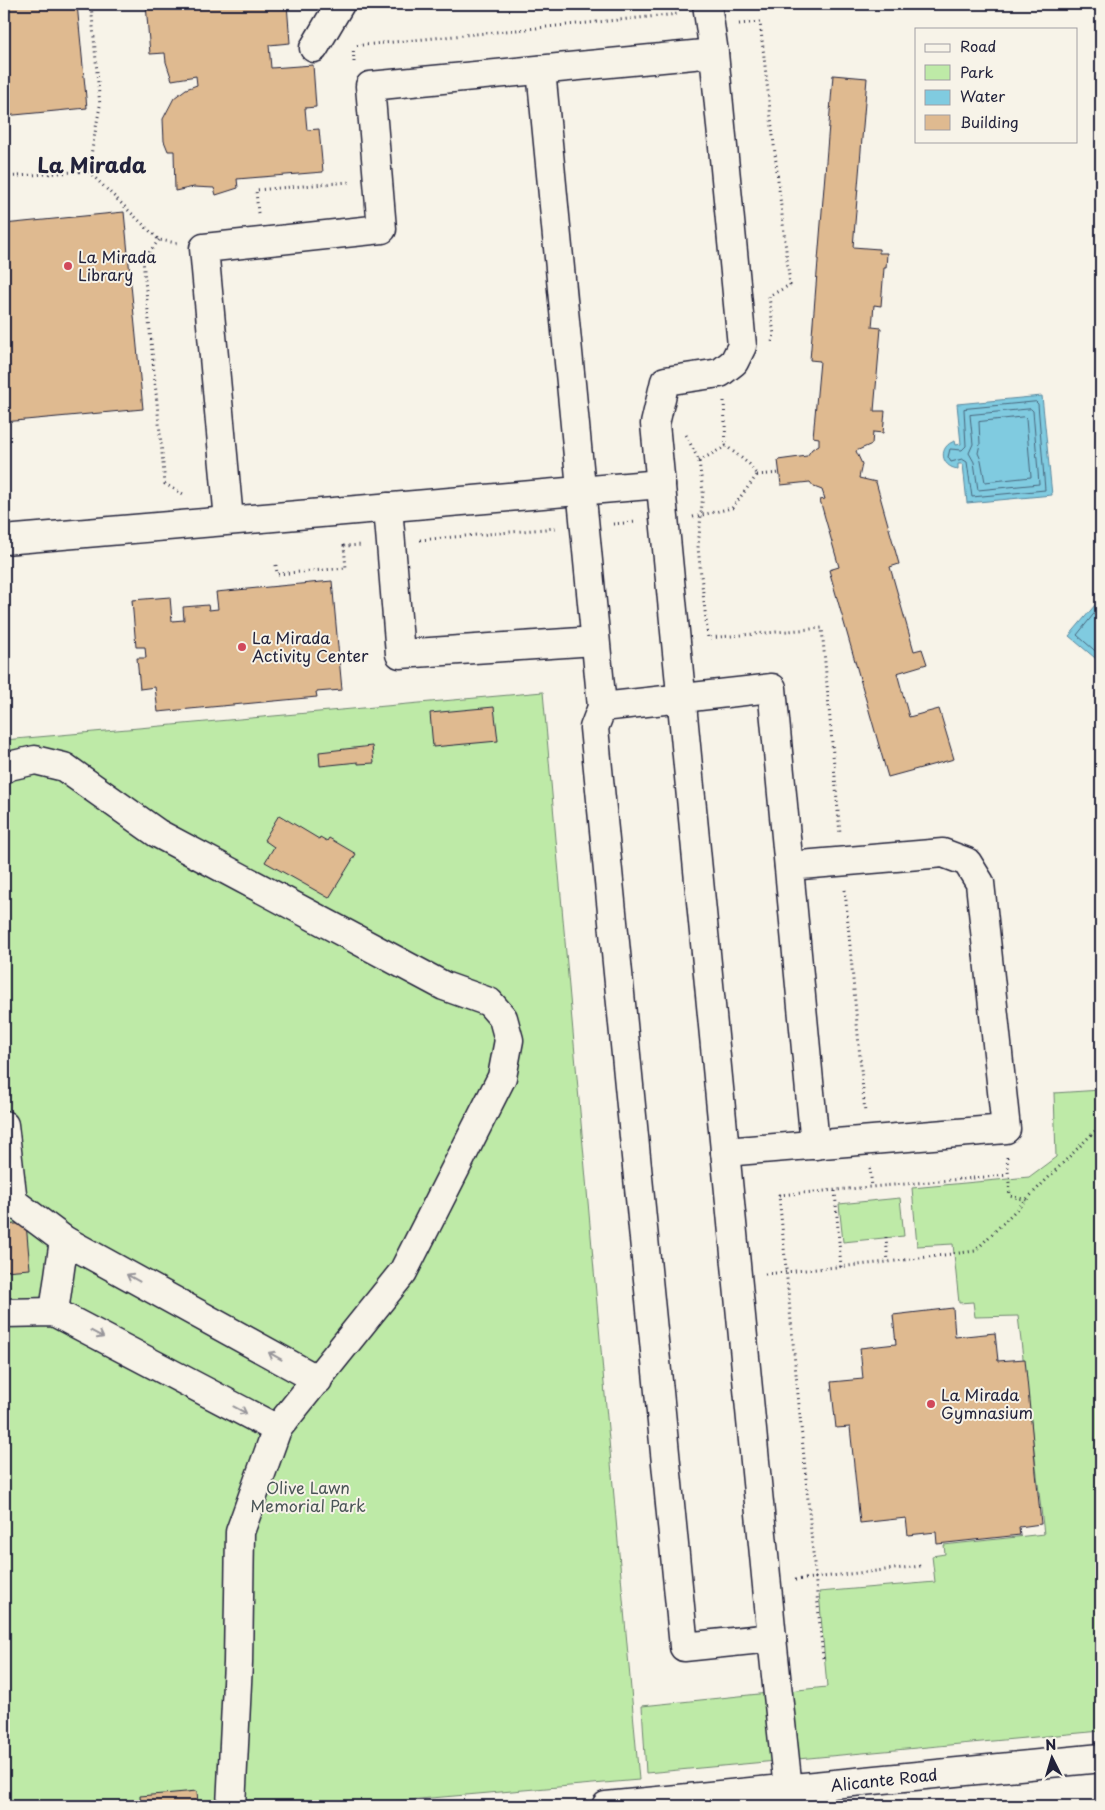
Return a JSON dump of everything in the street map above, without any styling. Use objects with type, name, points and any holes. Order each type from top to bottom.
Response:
[{"type":"street","points":[[314,48],[340,4]]},
{"type":"street","points":[[707,4],[714,53],[742,346],[734,362],[720,373],[665,381],[655,424],[788,1789]]},
{"type":"street","points":[[229,520],[204,248],[382,229],[370,86],[714,53]]},
{"type":"street","points":[[541,70],[602,707],[594,728],[684,1646],[772,1638]]},
{"type":"street","points":[[4,540],[661,484]]},
{"type":"street","points":[[388,507],[400,654],[595,641]]},
{"type":"street","points":[[602,707],[772,688],[815,1145]]},
{"type":"street","points":[[4,769],[35,760],[64,767],[157,832],[444,986],[489,1002],[503,1018],[509,1040],[502,1078],[403,1272],[277,1429],[240,1532],[238,1663],[231,1806]]},
{"type":"street","points":[[725,1152],[1006,1129],[980,883],[967,862],[943,853],[789,866]]},
{"type":"street","points":[[4,1125],[8,1203],[64,1240],[318,1380]]},
{"type":"street","points":[[54,1312],[64,1240]]},
{"type":"street","points":[[4,1313],[54,1312],[277,1429]]},
{"type":"street","name":"Alicante Road","points":[[606,1806],[1101,1758]]},
{"type":"path","points":[[88,171],[100,106],[91,4]]},
{"type":"path","points":[[737,24],[760,22],[790,285],[768,296],[774,335],[771,344]]},
{"type":"path","points":[[4,178],[88,171],[159,240],[204,248]]},
{"type":"path","points":[[159,240],[143,260],[165,484],[188,497]]},
{"type":"path","points":[[720,400],[724,399],[726,446]]},
{"type":"path","points":[[684,430],[699,461],[703,492],[698,548],[708,638],[822,628],[841,842]]},
{"type":"path","points":[[699,461],[726,446]]},
{"type":"path","points":[[726,446],[750,464],[756,475]]},
{"type":"path","points":[[690,517],[702,516],[732,508],[756,475],[780,473]]},
{"type":"path","points":[[607,524],[638,522]]},
{"type":"path","points":[[419,540],[564,528]]},
{"type":"path","points":[[276,565],[278,574],[346,568],[344,546],[370,544]]},
{"type":"path","points":[[844,882],[865,1114]]},
{"type":"path","points":[[737,1277],[975,1251],[1101,1125]]},
{"type":"path","points":[[869,1159],[872,1187]]},
{"type":"path","points":[[823,1658],[779,1196],[1008,1176],[1010,1196],[1027,1200]]},
{"type":"path","points":[[835,1191],[841,1266]]},
{"type":"path","points":[[886,1237],[888,1262]]},
{"type":"path","points":[[767,1583],[921,1566]]},
{"type":"green space","name":"Olive Lawn Memorial Park","points":[[543,692],[639,1780],[339,1806],[4,1806],[4,740]]},
{"type":"green space","points":[[1101,1090],[1101,1731],[646,1773],[642,1706],[827,1687],[819,1592],[935,1582],[932,1556],[945,1554],[944,1545],[1044,1534],[1018,1316],[975,1317],[973,1302],[959,1303],[953,1244],[917,1246],[912,1188],[1029,1177],[1056,1157],[1054,1093]]},
{"type":"green space","points":[[900,1198],[904,1236],[843,1242],[839,1204]]},
{"type":"water","points":[[1042,396],[1052,495],[967,503],[963,464],[958,464],[958,469],[952,467],[945,461],[943,456],[946,447],[950,444],[955,441],[956,445],[961,444],[957,404]]},
{"type":"water","points":[[1101,598],[1101,663],[1069,636]]},
{"type":"building","points":[[4,4],[77,4],[87,108],[4,116]]},
{"type":"building","points":[[146,4],[287,4],[290,43],[269,45],[271,68],[313,65],[316,107],[305,108],[307,130],[319,129],[323,172],[237,179],[238,188],[216,195],[214,188],[194,187],[175,191],[174,151],[168,151],[164,141],[163,119],[174,98],[186,89],[197,85],[196,76],[172,80],[165,53],[150,54]]},
{"type":"building","points":[[368,4],[401,4],[401,7],[369,9]]},
{"type":"building","points":[[833,75],[867,78],[853,247],[879,249],[879,253],[887,253],[881,306],[874,305],[872,327],[881,328],[874,411],[885,411],[883,433],[873,432],[872,444],[856,451],[862,464],[859,478],[876,482],[899,564],[890,567],[914,651],[922,649],[927,664],[897,673],[909,717],[939,709],[954,759],[888,777],[829,570],[839,567],[820,500],[825,499],[822,490],[814,487],[810,482],[781,485],[778,460],[807,456],[812,449],[819,445],[819,438],[813,437],[820,361],[810,360]]},
{"type":"building","points":[[124,212],[143,409],[4,422],[4,224]]},
{"type":"building","name":"La Mirada Activity Center","points":[[332,581],[342,690],[316,692],[317,697],[158,712],[155,687],[140,689],[137,658],[146,658],[145,647],[136,647],[132,600],[170,597],[172,621],[184,620],[183,607],[208,605],[209,610],[218,609],[216,592]]},
{"type":"building","points":[[494,707],[498,741],[433,747],[430,713]]},
{"type":"building","points":[[372,746],[374,763],[358,764],[358,762],[320,766],[319,752]]},
{"type":"building","points":[[279,815],[319,839],[320,837],[327,841],[329,838],[356,854],[329,898],[265,862],[274,847],[264,840]]},
{"type":"building","points":[[26,1223],[30,1269],[4,1271],[4,1225]]},
{"type":"building","name":"La Mirada Gymnasium","points":[[953,1308],[955,1337],[995,1333],[998,1361],[1025,1359],[1041,1524],[1019,1527],[1020,1535],[937,1544],[936,1532],[908,1535],[906,1518],[860,1523],[850,1427],[836,1428],[831,1382],[863,1379],[860,1348],[896,1344],[893,1315]]},
{"type":"building","points":[[197,1791],[198,1804],[141,1806],[140,1796]]},
{"type":"place","name":"La Mirada Library","points":[[68,266]]},
{"type":"place","name":"La Mirada Activity Center","points":[[242,647]]},
{"type":"place","name":"La Mirada Gymnasium","points":[[931,1404]]},
{"type":"district","name":"La Mirada","points":[[92,166]]}]
